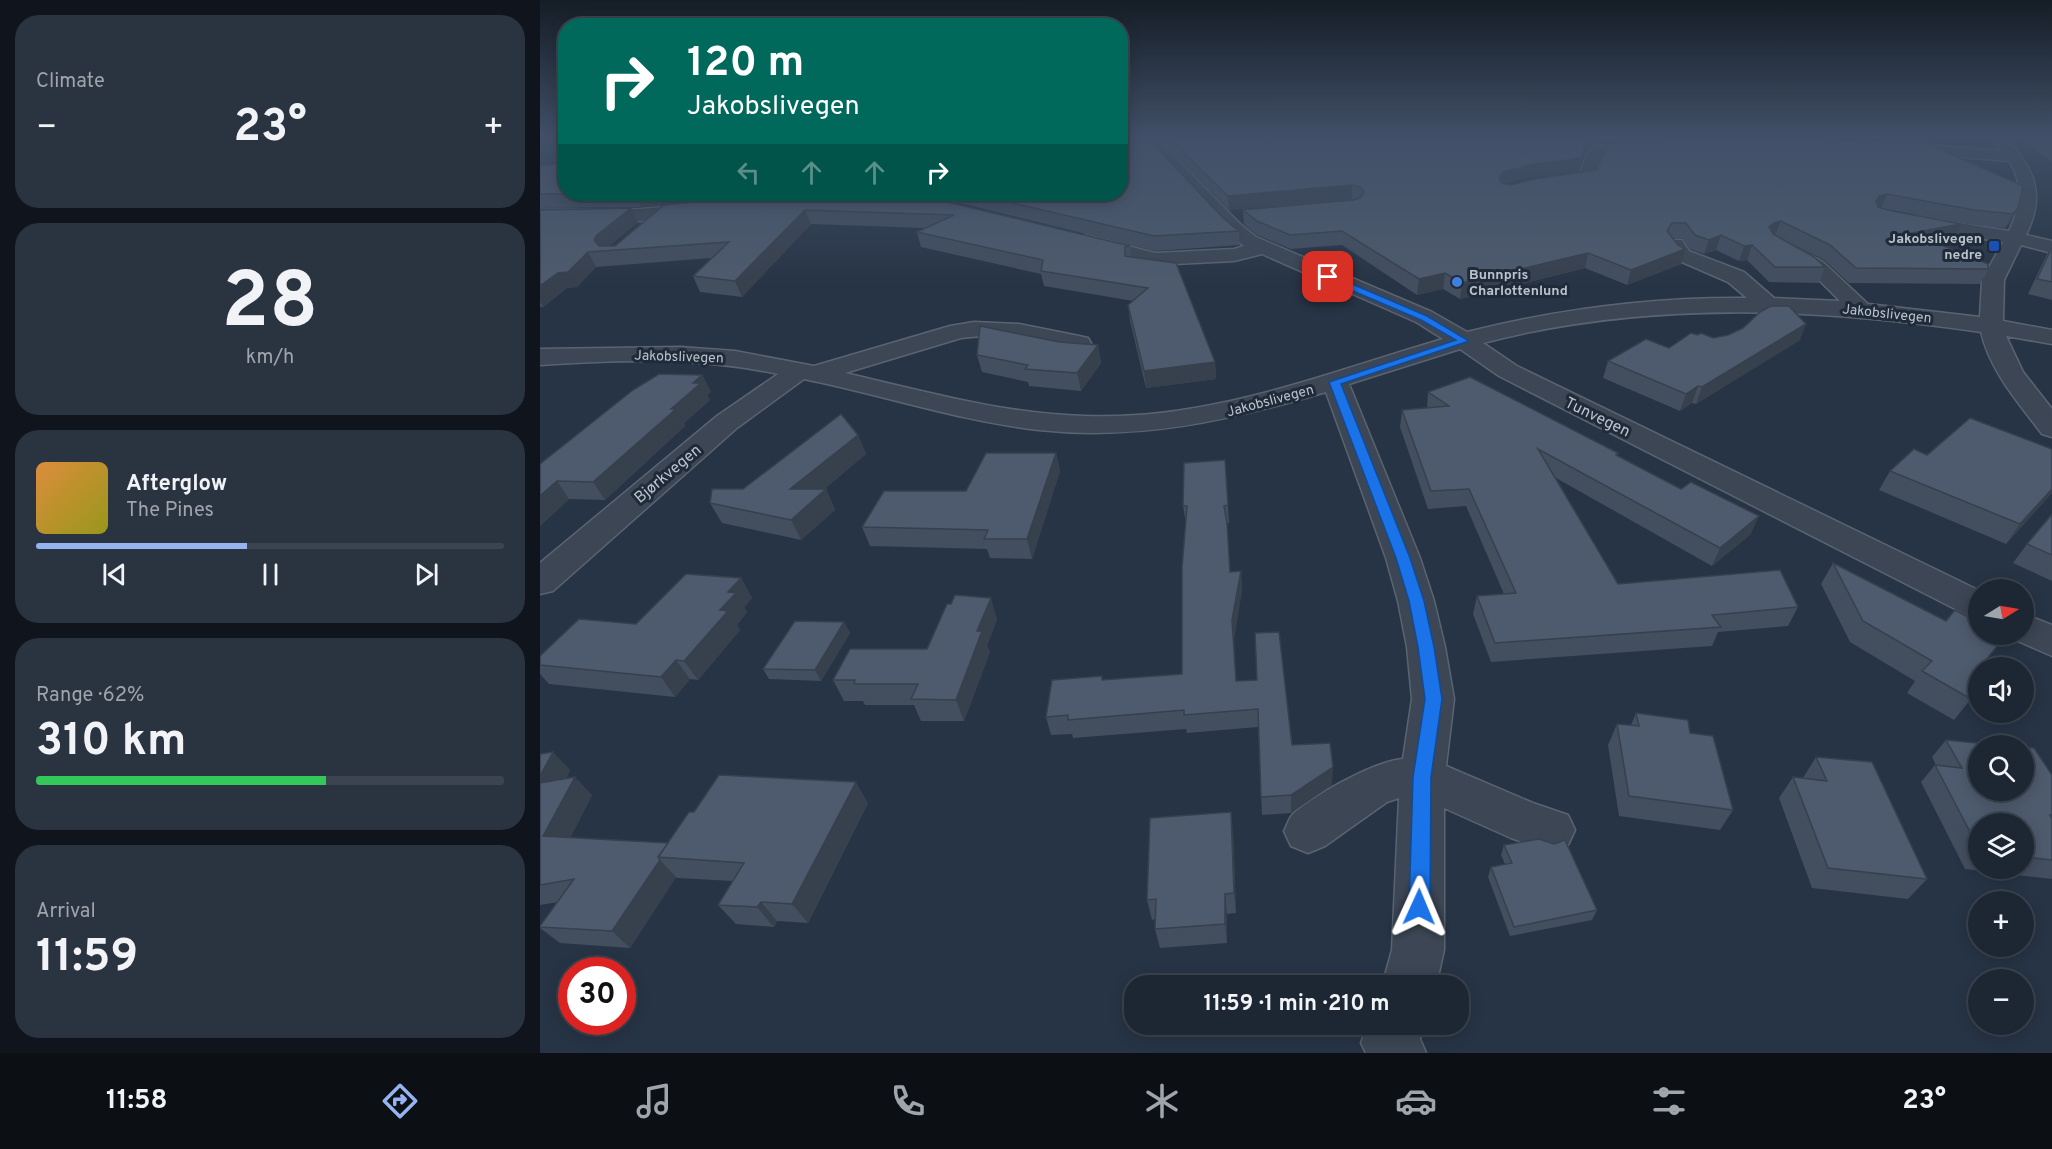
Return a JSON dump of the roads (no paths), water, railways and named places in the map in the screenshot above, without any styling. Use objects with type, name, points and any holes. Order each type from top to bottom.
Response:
[{"type":"street","name":"Tunvegen","points":[[1202,186],[1237,217],[1240,234],[1261,248],[1424,318],[1464,341],[1508,371],[1968,600]]},
{"type":"street","points":[[2027,186],[2029,206],[2025,220],[1993,279],[1992,326],[2002,356],[2019,385],[2052,428]]},
{"type":"street","points":[[540,216],[613,216],[713,208]]},
{"type":"street","points":[[636,236],[664,213]]},
{"type":"street","points":[[1901,220],[1966,232],[2015,237],[2052,247]]},
{"type":"street","points":[[1067,236],[1155,259],[1234,255],[1261,248]]},
{"type":"street","points":[[1776,243],[1816,266],[1834,281],[1860,309]]},
{"type":"street","points":[[1675,244],[1682,255],[1736,277],[1767,304]]},
{"type":"street","points":[[1720,303],[1740,327]]},
{"type":"street","name":"Jakobslivegen","points":[[540,357],[686,355],[740,359],[808,371],[978,413],[1043,422],[1132,425],[1203,417],[1248,407],[1464,341],[1509,329],[1595,313],[1720,303],[1767,304],[1860,309],[1992,326],[2052,337]]},
{"type":"street","name":"Jakobslivegen","points":[[808,371],[980,327],[1000,327],[1079,344]]},
{"type":"street","name":"Bjørkvegen","points":[[540,582],[727,422],[808,371]]},
{"type":"street","points":[[1335,382],[1403,558],[1416,601],[1426,647],[1433,699],[1422,777],[1418,950],[1411,975]]},
{"type":"street","points":[[2034,633],[2052,642]]},
{"type":"street","points":[[1308,831],[1371,788],[1393,779],[1422,777],[1528,823],[1551,830]]},
{"type":"place","name":"Jakobslivegen nedre","points":[[1994,246]]},
{"type":"place","name":"Bunnpris Charlottenlund","points":[[1457,282]]}]
